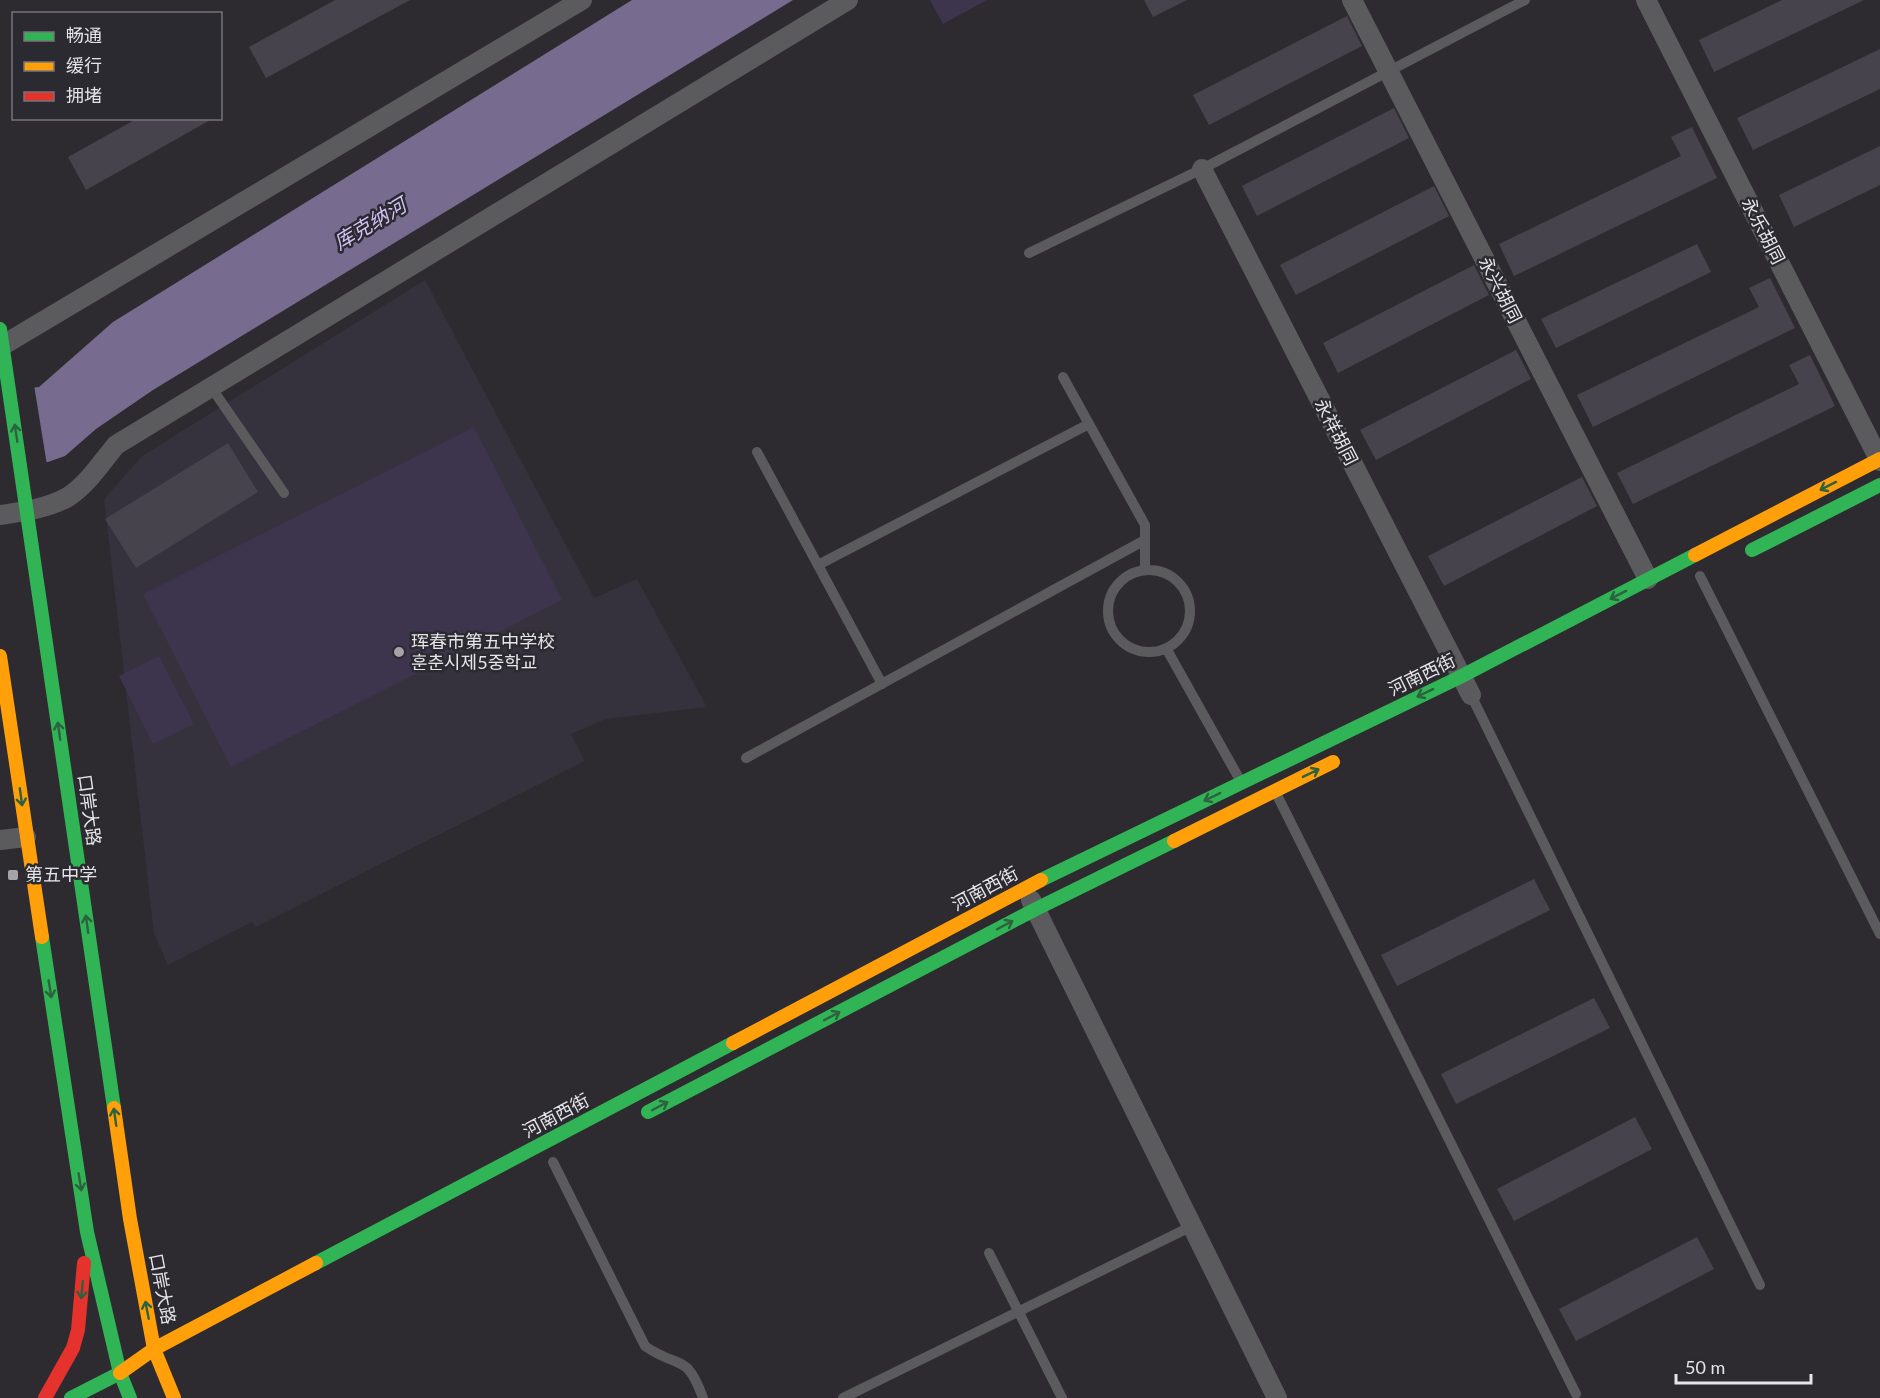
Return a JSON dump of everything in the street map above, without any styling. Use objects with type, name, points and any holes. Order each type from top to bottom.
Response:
[{"type":"main road","name":"口岸大路","points":[[1,341],[25,491],[130,1219],[154,1349],[166,1363],[174,1398]]},
{"type":"main road","name":"河南西街","points":[[70,1398],[120,1373],[154,1349],[1025,888],[1460,676],[1880,460]]},
{"type":"main road","points":[[1742,555],[1880,485]]},
{"type":"main road","points":[[0,656],[87,1232],[120,1373],[130,1398]]},
{"type":"main road","points":[[637,1118],[1035,909],[1347,756]]},
{"type":"main road","points":[[45,1398],[73,1348],[78,1330],[87,1232]]},
{"type":"main road","name":"河南西街","points":[[120,1373],[166,1363]]},
{"type":"street","points":[[1,341],[582,0]]},
{"type":"street","points":[[0,515],[27,511],[68,497],[88,479],[116,444],[848,0]]},
{"type":"street","name":"永兴胡同","points":[[1352,0],[1648,579]]},
{"type":"street","name":"永乐胡同","points":[[1646,0],[1880,460]]},
{"type":"street","name":"永祥胡同","points":[[1202,169],[1471,695]]},
{"type":"street","points":[[0,840],[27,837]]},
{"type":"street","points":[[1025,888],[1277,1398]]},
{"type":"lane","points":[[1029,253],[1202,169],[1525,0]]},
{"type":"lane","points":[[1063,377],[1145,525],[1145,570]]},
{"type":"lane","points":[[211,387],[284,493]]},
{"type":"lane","points":[[818,565],[1089,424]]},
{"type":"lane","points":[[757,452],[882,684]]},
{"type":"lane","points":[[746,758],[1145,540]]},
{"type":"lane","points":[[1145,570],[1159,571],[1172,577],[1188,597],[1190,610],[1183,635],[1166,648],[1149,652],[1136,650],[1124,644],[1114,633],[1109,621],[1108,607],[1112,593],[1120,582],[1131,574],[1145,570]]},
{"type":"lane","points":[[1700,576],[1880,934]]},
{"type":"lane","points":[[1166,648],[1241,783]]},
{"type":"lane","points":[[1471,695],[1760,1285]]},
{"type":"lane","points":[[1275,791],[1576,1394]]},
{"type":"lane","points":[[553,1162],[645,1346],[655,1353],[687,1365],[694,1374],[703,1398]]},
{"type":"lane","points":[[843,1398],[1192,1226]]},
{"type":"lane","points":[[989,1253],[1062,1398]]},
{"type":"shaded area","points":[[930,0],[987,0],[943,24]]},
{"type":"shaded area","name":"珲春市第五中学校 훈춘시제5중학교","points":[[425,280],[594,598],[637,579],[707,707],[606,719],[571,734],[585,761],[256,927],[252,922],[168,965],[154,934],[104,499],[142,456]]},
{"type":"shaded area","points":[[474,427],[562,600],[231,767],[143,594]]},
{"type":"shaded area","points":[[159,656],[194,724],[153,744],[119,676]]},
{"type":"water","name":"库克纳河","points":[[632,0],[793,0],[153,390],[96,429],[65,456],[48,462],[0,468],[0,392],[39,387],[113,322]]},
{"type":"pier","points":[[34,385],[47,465],[0,471],[0,389]]},
{"type":"building","points":[[335,0],[410,0],[266,78],[249,47]]},
{"type":"building","points":[[1144,0],[1187,0],[1153,17]]},
{"type":"building","points":[[1782,0],[1864,0],[1714,72],[1699,40]]},
{"type":"building","points":[[1347,16],[1362,46],[1209,125],[1193,95]]},
{"type":"building","points":[[1880,49],[1880,89],[1753,150],[1737,118]]},
{"type":"building","points":[[1394,108],[1409,138],[1257,216],[1242,186]]},
{"type":"building","points":[[134,120],[210,120],[86,190],[68,157]]},
{"type":"building","points":[[1692,127],[1717,178],[1514,276],[1499,244],[1681,156],[1671,137]]},
{"type":"building","points":[[1880,146],[1880,185],[1794,227],[1779,195]]},
{"type":"building","points":[[1434,186],[1449,216],[1296,295],[1280,265]]},
{"type":"building","points":[[1697,244],[1711,272],[1556,348],[1541,319]]},
{"type":"building","points":[[1474,265],[1489,295],[1338,373],[1323,343]]},
{"type":"building","points":[[1770,278],[1795,328],[1593,427],[1577,395],[1759,307],[1749,288]]},
{"type":"building","points":[[1516,350],[1531,379],[1376,460],[1360,430]]},
{"type":"building","points":[[1810,355],[1835,406],[1633,504],[1617,473],[1799,384],[1789,365]]},
{"type":"building","points":[[228,443],[258,492],[136,568],[105,519]]},
{"type":"building","points":[[1582,477],[1597,506],[1444,586],[1428,556]]},
{"type":"building","points":[[1534,879],[1550,910],[1397,986],[1381,955]]},
{"type":"building","points":[[1594,998],[1610,1028],[1456,1104],[1441,1074]]},
{"type":"building","points":[[1635,1117],[1652,1149],[1514,1221],[1497,1189]]},
{"type":"building","points":[[1697,1237],[1714,1269],[1576,1341],[1559,1309]]},
{"type":"traffic: fast","points":[[0,329],[114,1108]]},
{"type":"traffic: fast","points":[[1752,550],[1880,485]]},
{"type":"traffic: fast","points":[[1041,880],[1460,677],[1695,555]]},
{"type":"traffic: fast","points":[[648,1112],[1036,909],[1174,841]]},
{"type":"traffic: fast","points":[[42,937],[87,1232],[120,1373],[130,1398]]},
{"type":"traffic: fast","points":[[316,1263],[733,1043]]},
{"type":"traffic: fast","points":[[71,1398],[120,1373]]},
{"type":"traffic: slow","points":[[1695,555],[1880,459]]},
{"type":"traffic: slow","points":[[0,656],[42,937]]},
{"type":"traffic: slow","points":[[1174,841],[1333,762]]},
{"type":"traffic: slow","points":[[733,1043],[1041,880]]},
{"type":"traffic: slow","points":[[114,1108],[130,1219],[154,1349],[174,1398]]},
{"type":"traffic: slow","points":[[120,1373],[154,1349],[316,1263]]},
{"type":"traffic: jam","points":[[45,1398],[73,1348],[78,1330],[84,1263]]},
{"type":"place","name":"珲春市第五中学校 훈춘시제5중학교","points":[[399,652]]},
{"type":"place","name":"第五中学","points":[[13,875]]}]
